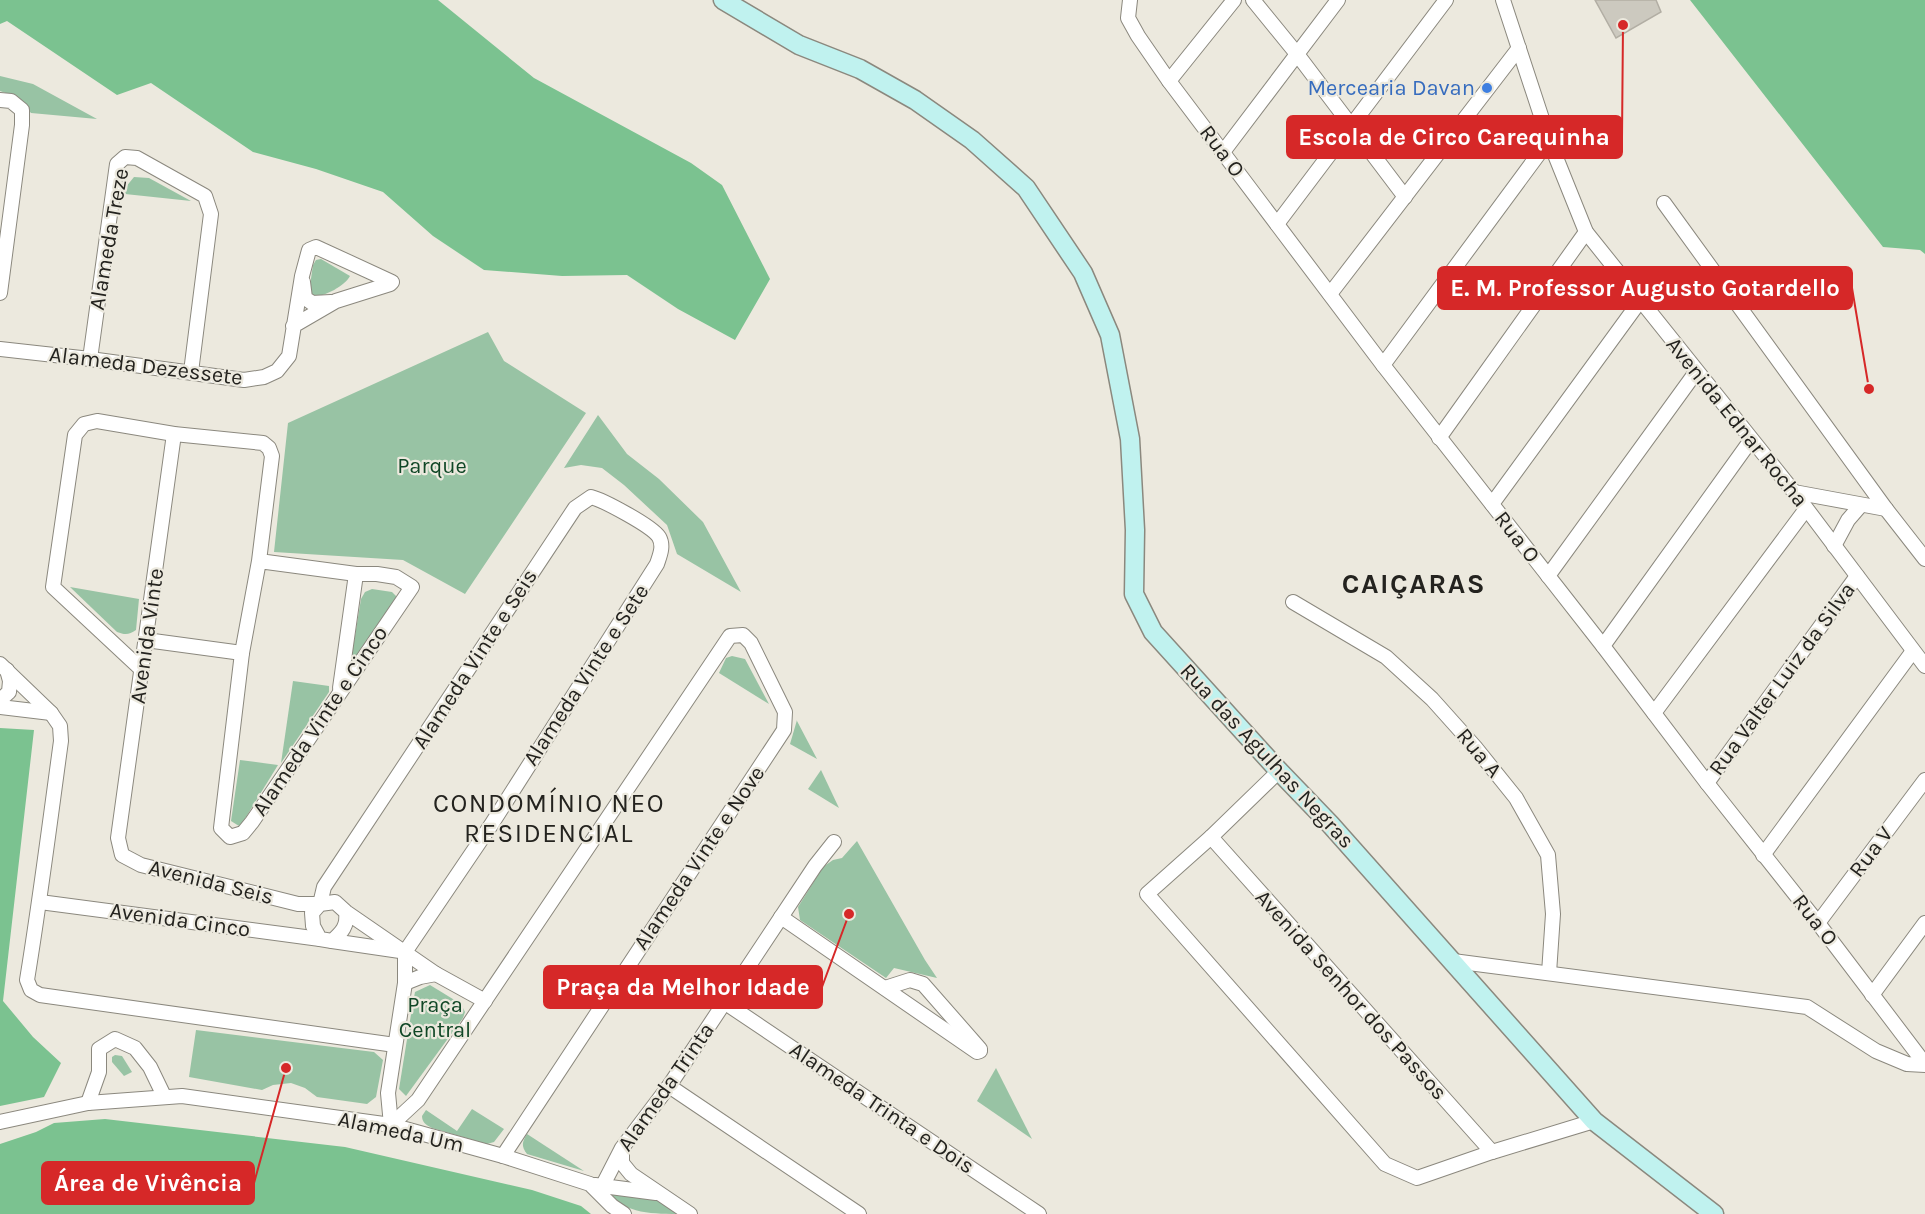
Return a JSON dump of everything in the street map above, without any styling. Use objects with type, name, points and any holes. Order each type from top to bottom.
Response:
[{"type":"street","name":"Rua das Agulhas Negras","points":[[723,0],[799,45],[860,69],[915,100],[972,140],[1026,188],[1083,273],[1110,335],[1130,439],[1135,530],[1134,594],[1153,632],[1330,824],[1594,1121],[1714,1214]]},
{"type":"street","name":"Rua O","points":[[1130,0],[1128,18],[1169,81],[1439,438],[1818,923],[1925,1065]]},
{"type":"street","points":[[1169,81],[1234,0]]},
{"type":"street","points":[[1253,0],[1298,54],[1405,197]]},
{"type":"street","points":[[1223,152],[1338,0]]},
{"type":"street","points":[[1277,224],[1446,0]]},
{"type":"street","name":"Avenida Ednar Rocha","points":[[1503,0],[1549,140],[1586,232],[1794,492],[1925,666]]},
{"type":"street","points":[[1330,294],[1519,48]]},
{"type":"street","points":[[0,100],[11,101],[22,110],[0,293]]},
{"type":"street","points":[[1383,365],[1549,140]]},
{"type":"street","name":"Alameda Treze","points":[[90,359],[117,164],[125,157],[137,158],[205,196],[211,214],[191,372]]},
{"type":"street","points":[[1664,203],[1886,509],[1925,559]]},
{"type":"street","points":[[1439,438],[1586,232]]},
{"type":"street","name":"Alameda Dezessete","points":[[0,349],[244,380],[264,377],[277,371],[289,356],[302,276],[309,250],[316,247],[392,282],[336,301]]},
{"type":"street","points":[[302,276],[305,298],[312,303],[336,301]]},
{"type":"street","points":[[293,326],[336,301]]},
{"type":"street","points":[[1492,504],[1640,301]]},
{"type":"street","points":[[1548,576],[1696,372]]},
{"type":"street","points":[[142,670],[53,587],[75,435],[84,424],[97,421],[174,434],[263,443],[269,448],[272,456],[259,561],[242,653],[146,640]]},
{"type":"street","name":"Avenida Vinte","points":[[118,838],[174,434]]},
{"type":"street","points":[[1603,646],[1751,440]]},
{"type":"street","points":[[1794,492],[1886,509]]},
{"type":"street","name":"Alameda Vinte e Seis","points":[[320,904],[324,887],[574,508],[591,496],[605,501],[658,535],[662,546]]},
{"type":"street","points":[[1834,546],[1848,520],[1861,505]]},
{"type":"street","points":[[1654,712],[1806,509]]},
{"type":"street","name":"Alameda Vinte e Sete","points":[[405,952],[491,825],[657,564],[662,546]]},
{"type":"street","points":[[259,561],[356,574],[340,692]]},
{"type":"street","name":"Alameda Vinte e Cinco","points":[[242,653],[221,828],[230,837],[243,833],[252,822],[411,587],[396,577],[356,574]]},
{"type":"street","name":"Rua Valter Luiz da Silva","points":[[1707,783],[1857,576]]},
{"type":"street","name":"Rua A","points":[[1293,602],[1386,657],[1432,699],[1516,798],[1548,855],[1553,914],[1549,973]]},
{"type":"street","name":"Alameda Vinte e Nove","points":[[485,1001],[730,636],[743,635],[751,643],[785,712],[784,730],[502,1156]]},
{"type":"street","points":[[1763,855],[1913,651]]},
{"type":"street","points":[[0,700],[9,692],[10,681],[4,667]]},
{"type":"street","points":[[4,667],[51,713],[60,726],[61,741],[40,902],[27,980],[31,990],[40,995],[395,1045]]},
{"type":"street","points":[[0,707],[51,713]]},
{"type":"street","points":[[1279,771],[1211,837],[1147,894],[1385,1164],[1416,1178],[1594,1121]]},
{"type":"street","name":"Rua V","points":[[1818,923],[1925,780]]},
{"type":"street","name":"Avenida Senhor dos Passos","points":[[1211,837],[1492,1152]]},
{"type":"street","name":"Avenida Seis","points":[[118,838],[122,855],[141,865],[298,904],[320,904]]},
{"type":"street","name":"Alameda Trinta","points":[[596,1185],[669,1086],[815,866],[834,842]]},
{"type":"street","name":"Avenida Cinco","points":[[40,902],[405,952]]},
{"type":"street","points":[[346,912],[347,923],[341,933],[326,940],[313,926],[312,914],[320,904],[335,902],[436,974],[485,1001],[418,1100],[391,1125]]},
{"type":"street","points":[[781,917],[977,1052],[980,1051],[980,1047],[923,984],[910,980],[885,988]]},
{"type":"street","points":[[1872,995],[1925,923]]},
{"type":"street","points":[[391,1125],[388,1093],[405,983],[405,952]]},
{"type":"street","points":[[1453,961],[1807,1007],[1876,1051],[1907,1064],[1925,1065]]},
{"type":"street","points":[[405,983],[436,974]]},
{"type":"street","name":"Alameda Trinta e Dois","points":[[724,1002],[1039,1214]]},
{"type":"street","points":[[88,1103],[99,1072],[99,1049],[115,1039],[135,1048],[150,1068],[164,1096]]},
{"type":"street","points":[[669,1086],[859,1214]]},
{"type":"street","points":[[388,1093],[402,1105],[418,1100]]},
{"type":"street","name":"Alameda Um","points":[[0,1122],[88,1103],[182,1096],[391,1125],[596,1185],[612,1206],[624,1214]]},
{"type":"street","points":[[622,1148],[622,1163],[631,1174],[690,1214]]},
{"type":"street","points":[[596,1185],[659,1194]]},
{"type":"green space","points":[[0,0],[438,0],[534,78],[691,163],[722,185],[770,279],[735,340],[678,309],[627,275],[562,276],[484,270],[433,236],[383,192],[316,169],[253,152],[151,83],[117,95],[7,21],[0,24]]},
{"type":"green space","points":[[1690,0],[1925,0],[1925,254],[1920,250],[1883,247]]},
{"type":"green space","points":[[0,76],[33,84],[97,119],[31,113],[17,97],[0,91]]},
{"type":"green space","points":[[134,177],[149,178],[191,201],[125,194],[125,188]]},
{"type":"green space","points":[[321,259],[350,276],[334,290],[313,297],[309,292],[313,265],[316,260]]},
{"type":"green space","name":"Parque","points":[[488,332],[504,361],[586,413],[465,594],[403,560],[274,552],[288,423]]},
{"type":"green space","points":[[598,415],[627,454],[659,479],[703,522],[741,592],[677,554],[667,525],[602,468],[581,465],[564,468]]},
{"type":"green space","points":[[70,587],[139,599],[136,630],[127,634],[117,632]]},
{"type":"green space","points":[[372,589],[392,592],[396,600],[353,663],[351,660],[361,599],[365,592]]},
{"type":"green space","points":[[732,656],[745,659],[769,704],[719,673],[726,658]]},
{"type":"green space","points":[[293,681],[329,686],[329,692],[281,763]]},
{"type":"green space","points":[[797,721],[817,759],[790,744]]},
{"type":"green space","points":[[0,728],[34,730],[3,1001],[33,1037],[61,1063],[44,1097],[0,1106]]},
{"type":"green space","points":[[240,760],[278,765],[239,826],[231,821]]},
{"type":"green space","points":[[821,770],[839,808],[808,789]]},
{"type":"green space","points":[[857,841],[937,978],[894,968],[886,978],[800,920],[798,907],[823,867],[833,860],[842,858]]},
{"type":"green space","name":"Praça Central","points":[[430,985],[461,1004],[465,1012],[463,1018],[406,1096],[399,1089],[415,992]]},
{"type":"green space","points":[[196,1030],[374,1052],[383,1060],[376,1097],[367,1104],[317,1097],[305,1088],[291,1083],[273,1085],[262,1090],[189,1077]]},
{"type":"green space","points":[[122,1056],[132,1072],[124,1076],[112,1062],[112,1057]]},
{"type":"green space","points":[[996,1068],[1032,1139],[977,1101]]},
{"type":"green space","points":[[472,1109],[504,1129],[494,1142],[487,1144],[432,1128],[422,1118],[426,1110],[457,1131]]},
{"type":"green space","points":[[105,1119],[345,1147],[532,1190],[581,1206],[591,1214],[0,1214],[0,1144],[36,1132],[54,1123]]},
{"type":"green space","points":[[527,1134],[584,1171],[527,1154],[523,1144]]},
{"type":"green space","points":[[611,1193],[653,1196],[681,1214],[651,1213],[631,1209],[616,1200]]},
{"type":"building","points":[[1595,0],[1656,0],[1661,12],[1616,38]]},
{"type":"place","name":"Escola de Circo Carequinha","points":[[1623,25]]},
{"type":"place","name":"Mercearia Davan","points":[[1487,88]]},
{"type":"place","name":"E. M. Professor Augusto Gotardello","points":[[1869,389]]},
{"type":"place","name":"Praça da Melhor Idade","points":[[849,914]]},
{"type":"place","name":"Área de Vivência","points":[[286,1068]]},
{"type":"district","name":"CAIÇARAS","points":[[1414,583]]},
{"type":"district","name":"CONDOMÍNIO NEO RESIDENCIAL","points":[[549,818]]}]
